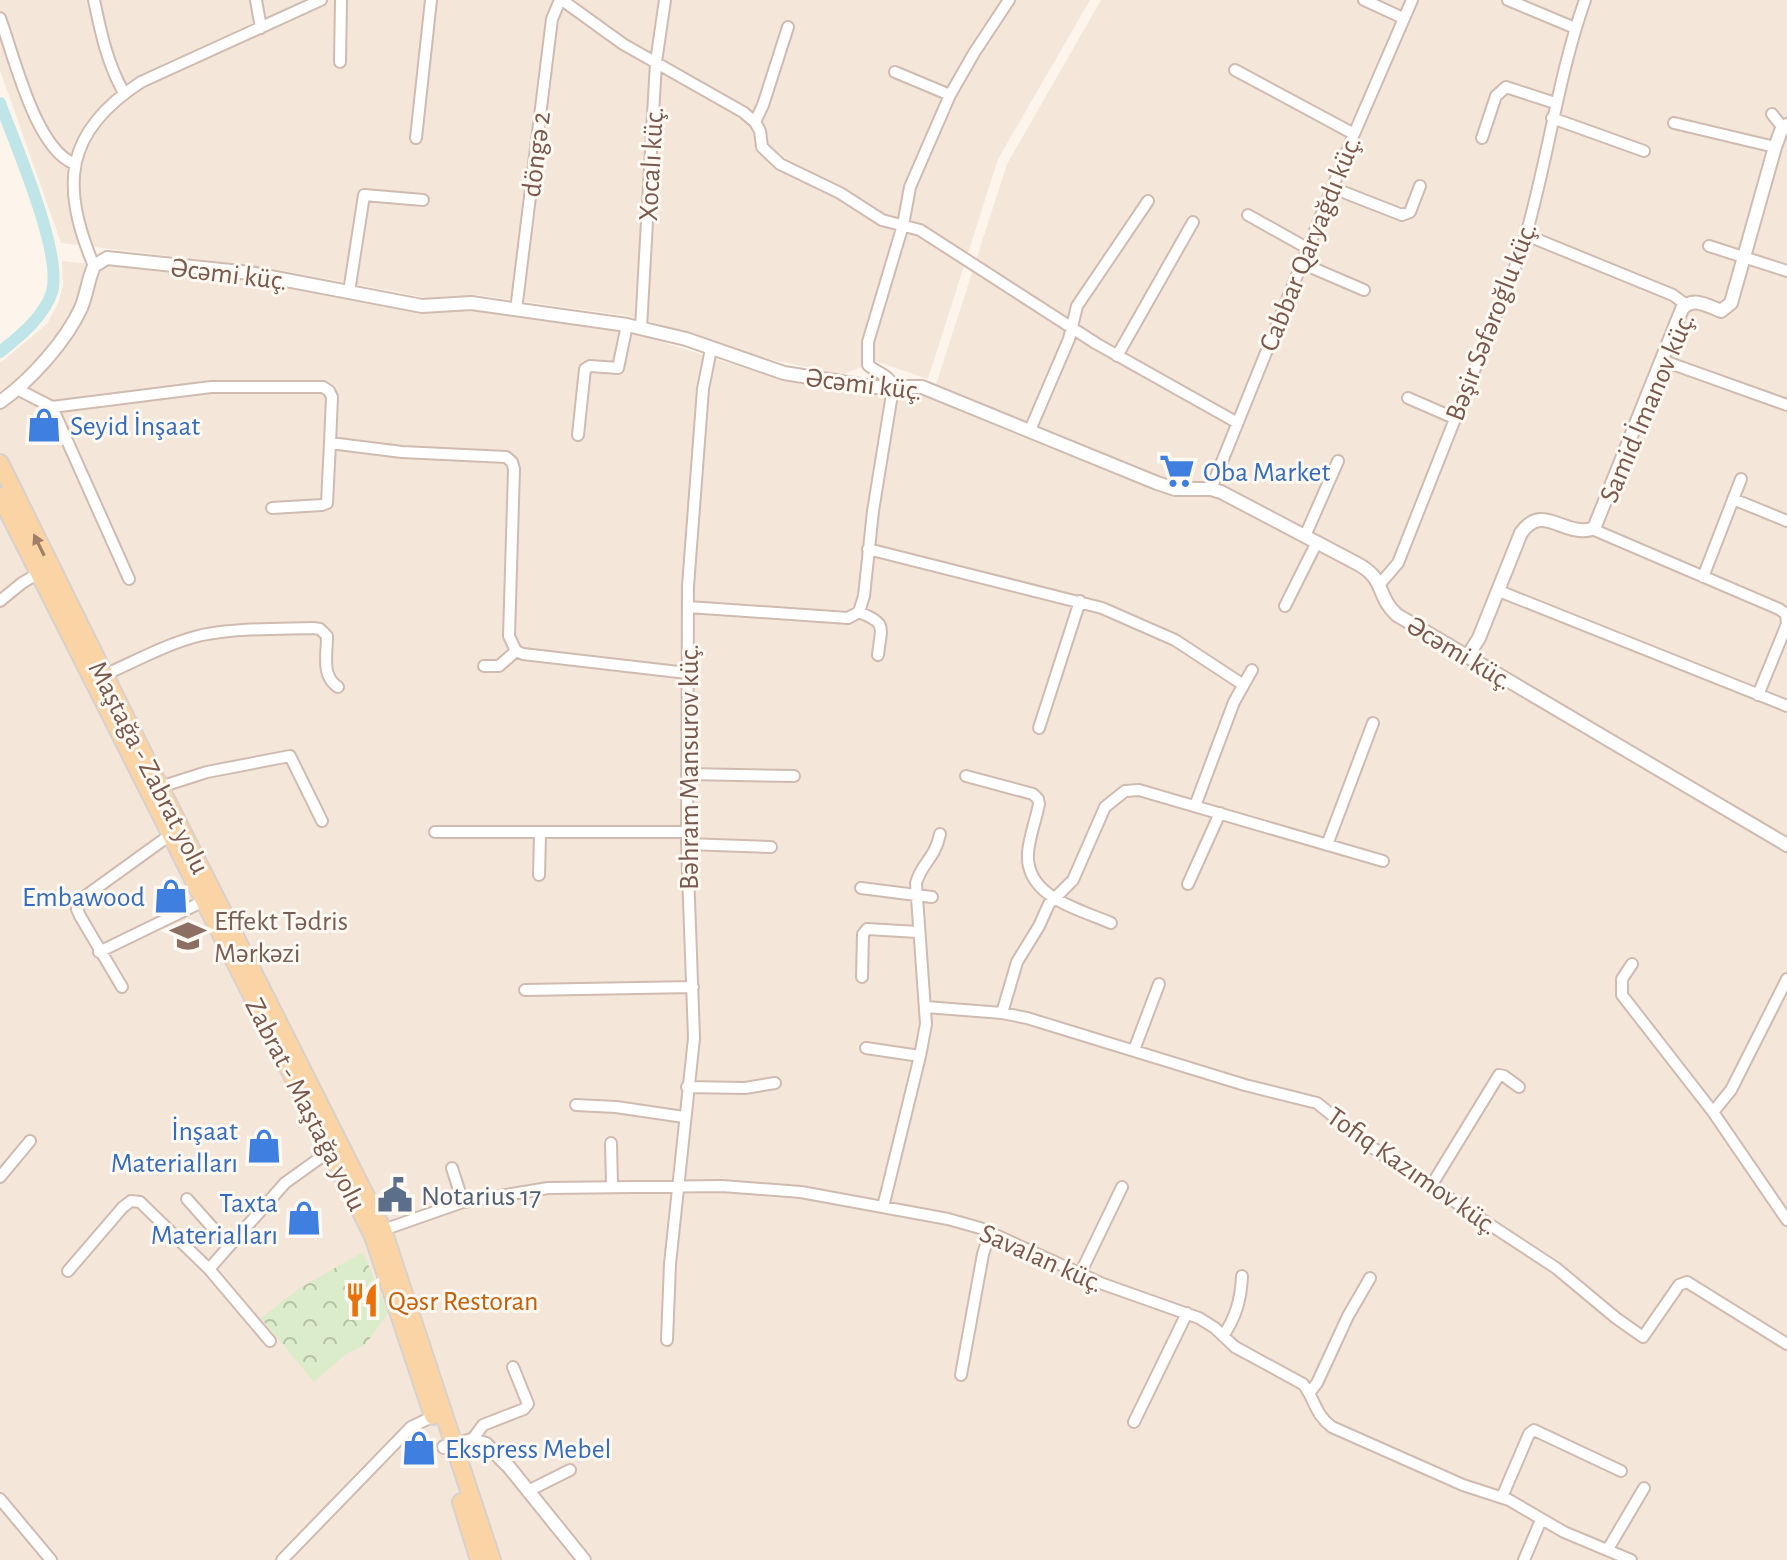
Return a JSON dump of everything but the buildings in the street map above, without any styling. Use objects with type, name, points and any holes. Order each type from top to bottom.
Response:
[{"type":"main road","name":"Maştağa - Zabrat yolu","points":[[0,463],[383,1230],[449,1446],[492,1560]]},
{"type":"main road","name":"Zabrat - Maştağa yolu","points":[[0,496],[373,1236],[434,1416],[449,1446],[479,1560]]},
{"type":"street","points":[[94,0],[106,55],[124,93]]},
{"type":"street","points":[[256,0],[261,28]]},
{"type":"street","points":[[0,402],[17,389],[70,327],[80,310],[94,266],[77,211],[73,163],[98,117],[124,93],[162,72],[321,0]]},
{"type":"street","points":[[340,62],[341,0]]},
{"type":"street","points":[[416,138],[431,0]]},
{"type":"street","points":[[561,0],[623,44],[755,122],[762,147],[780,164],[840,193],[873,215],[930,236],[1117,356],[1236,422]]},
{"type":"street","name":"döngə 2","points":[[516,310],[552,19],[561,0]]},
{"type":"street","name":"Xocalı küç.","points":[[578,435],[585,369],[590,366],[618,368],[634,327],[656,62],[665,0]]},
{"type":"street","points":[[688,607],[848,618],[859,612],[864,596],[868,549],[893,388],[888,377],[868,365],[867,355],[903,225],[910,187],[950,95],[1009,0]]},
{"type":"street","points":[[1364,0],[1403,18]]},
{"type":"street","name":"Cabbar Qaryağdı küç.","points":[[1211,489],[1307,248],[1412,0]]},
{"type":"street","points":[[1508,0],[1575,28]]},
{"type":"street","name":"Bəşir Səfəroğlu küç.","points":[[1379,585],[1398,563],[1526,235],[1555,103],[1585,0]]},
{"type":"street","points":[[0,18],[45,138],[64,159],[73,163]]},
{"type":"street","points":[[755,122],[788,27]]},
{"type":"street","points":[[1235,70],[1354,134]]},
{"type":"street","points":[[895,72],[950,95]]},
{"type":"street","points":[[1482,138],[1496,96],[1506,87],[1555,103]]},
{"type":"street","points":[[1772,114],[1785,127]]},
{"type":"street","points":[[1552,118],[1644,151]]},
{"type":"street","points":[[1674,123],[1775,147]]},
{"type":"street","name":"Samid İmanov küç.","points":[[1467,657],[1479,638],[1521,533],[1533,520],[1540,519],[1579,531],[1592,529],[1599,518],[1685,304],[1696,302],[1725,310],[1734,297],[1775,147],[1785,127]]},
{"type":"street","points":[[1333,188],[1402,215],[1410,212],[1420,186]]},
{"type":"street","points":[[349,292],[364,195],[423,200]]},
{"type":"street","points":[[1030,430],[1073,328],[1077,306],[1148,201]]},
{"type":"street","points":[[1248,215],[1307,248]]},
{"type":"street","points":[[1117,356],[1193,222]]},
{"type":"street","points":[[1526,235],[1673,295],[1685,304]]},
{"type":"street","points":[[1709,246],[1787,271]]},
{"type":"street","name":"Əcəmi küç.","points":[[94,266],[107,258],[250,273],[422,306],[461,303],[634,327],[784,373],[862,386],[933,390],[1175,489],[1211,489],[1368,569],[1393,612],[1787,845]]},
{"type":"street","points":[[1301,263],[1364,290]]},
{"type":"street","name":"Bəhram Mansurov küç.","points":[[667,1340],[670,1264],[694,1038],[687,844],[688,607],[703,389],[711,349]]},
{"type":"street","points":[[1661,360],[1787,405]]},
{"type":"street","points":[[17,389],[52,407],[211,387],[323,387],[332,397],[327,503],[272,508]]},
{"type":"street","points":[[1408,398],[1454,418]]},
{"type":"street","points":[[52,407],[129,579]]},
{"type":"street","points":[[330,443],[402,452],[497,455],[512,462],[509,636],[516,651]]},
{"type":"street","points":[[1285,606],[1338,461]]},
{"type":"street","points":[[1703,577],[1741,479]]},
{"type":"street","points":[[1733,499],[1787,521]]},
{"type":"street","points":[[1592,529],[1786,614],[1787,624],[1758,695]]},
{"type":"street","points":[[868,549],[1102,608],[1175,640],[1242,684]]},
{"type":"street","points":[[0,601],[37,574]]},
{"type":"street","points":[[1499,591],[1787,706]]},
{"type":"street","points":[[1039,728],[1080,601]]},
{"type":"street","points":[[859,612],[878,620],[881,626],[878,655]]},
{"type":"street","points":[[104,675],[177,642],[201,635],[313,628],[320,629],[327,636],[327,675],[330,682],[338,687]]},
{"type":"street","points":[[484,666],[499,666],[516,651],[687,673]]},
{"type":"street","points":[[1195,806],[1242,684],[1252,670]]},
{"type":"street","points":[[1327,845],[1373,723]]},
{"type":"street","points":[[160,787],[207,772],[290,756],[322,821]]},
{"type":"street","points":[[687,774],[794,776]]},
{"type":"street","points":[[966,776],[1033,794],[1038,799],[1028,852],[1033,879],[1043,891],[1111,923]]},
{"type":"street","points":[[1002,1013],[1017,962],[1055,897],[1073,880],[1105,807],[1125,791],[1139,790],[1383,861]]},
{"type":"street","points":[[1188,884],[1220,813]]},
{"type":"street","points":[[435,832],[687,832]]},
{"type":"street","points":[[539,875],[540,834]]},
{"type":"street","points":[[883,1207],[920,1056],[926,1007],[915,896],[919,873],[935,852],[940,834]]},
{"type":"street","points":[[122,987],[99,952],[77,909],[80,900],[170,835]]},
{"type":"street","points":[[687,844],[771,847]]},
{"type":"street","points":[[861,888],[932,897]]},
{"type":"street","points":[[99,952],[204,901]]},
{"type":"street","points":[[862,977],[863,934],[867,929],[918,932]]},
{"type":"street","points":[[1632,964],[1622,979],[1622,995],[1713,1112],[1787,1220]]},
{"type":"street","points":[[1713,1112],[1731,1090],[1787,979]]},
{"type":"street","points":[[1134,1050],[1159,984]]},
{"type":"street","points":[[525,990],[693,987]]},
{"type":"street","name":"Tofiq Kazımov küç.","points":[[926,1007],[1002,1013],[1245,1085],[1317,1103],[1373,1148],[1556,1268],[1643,1337],[1679,1285],[1687,1282],[1787,1344]]},
{"type":"street","points":[[866,1048],[920,1056]]},
{"type":"street","points":[[1431,1186],[1499,1075],[1519,1087]]},
{"type":"street","points":[[687,1087],[745,1088],[775,1083]]},
{"type":"street","points":[[576,1105],[616,1107],[684,1117]]},
{"type":"street","points":[[0,1177],[30,1141]]},
{"type":"street","points":[[611,1143],[612,1186]]},
{"type":"street","points":[[209,1269],[285,1183],[331,1150]]},
{"type":"street","points":[[452,1168],[463,1202]]},
{"type":"street","name":"Savalan küç.","points":[[383,1230],[463,1202],[548,1188],[612,1186],[770,1189],[948,1219],[990,1232],[1118,1290],[1187,1313],[1215,1328],[1235,1347],[1296,1378],[1310,1392],[1314,1409],[1322,1420],[1332,1427],[1463,1485],[1502,1497],[1541,1520],[1631,1560]]},
{"type":"street","points":[[1080,1274],[1122,1187]]},
{"type":"street","points":[[187,1199],[229,1246]]},
{"type":"street","points":[[68,1271],[123,1207],[131,1201],[140,1202],[148,1206],[209,1269],[270,1341]]},
{"type":"street","points":[[961,1375],[983,1254],[990,1232]]},
{"type":"street","points":[[1223,1336],[1241,1300],[1242,1276]]},
{"type":"street","points":[[1310,1392],[1370,1278]]},
{"type":"street","points":[[1134,1422],[1187,1313]]},
{"type":"street","points":[[472,1440],[483,1425],[524,1409],[528,1404],[513,1367]]},
{"type":"street","points":[[288,1558],[411,1427],[434,1416]]},
{"type":"street","points":[[1502,1497],[1529,1434],[1534,1430],[1621,1471]]},
{"type":"street","points":[[449,1446],[472,1440],[486,1444],[495,1451],[584,1560]]},
{"type":"street","points":[[528,1491],[570,1470]]},
{"type":"street","points":[[1608,1549],[1644,1488]]},
{"type":"street","points":[[0,1499],[51,1560]]},
{"type":"street","points":[[1524,1560],[1541,1520]]},
{"type":"shaded area","points":[[0,0],[1090,0],[998,159],[928,379],[875,361],[842,375],[746,354],[628,316],[477,295],[432,299],[270,268],[61,243],[0,70]]},
{"type":"shaded area","points":[[1101,0],[1787,0],[1787,1560],[0,1560],[0,363],[47,324],[63,285],[62,261],[267,283],[428,313],[476,310],[619,331],[785,381],[856,393],[932,397],[1007,164]]},
{"type":"green space","points":[[363,1252],[388,1313],[365,1345],[346,1354],[314,1382],[261,1318],[300,1288]]},
{"type":"waterway","points":[[0,103],[36,198],[54,274],[52,292],[43,310],[23,333],[0,352]]},
{"type":"place","name":"Seyid İnşaat","points":[[44,425]]},
{"type":"place","name":"Oba Market","points":[[1177,471]]},
{"type":"place","name":"Embawood","points":[[171,896]]},
{"type":"place","name":"Effekt Tədris Mərkəzi","points":[[188,936]]},
{"type":"place","name":"İnşaat Materialları","points":[[264,1146]]},
{"type":"place","name":"Notarius 17","points":[[395,1195]]},
{"type":"place","name":"Taxta Materialları","points":[[304,1218]]},
{"type":"place","name":"Qəsr Restoran","points":[[362,1300]]},
{"type":"place","name":"Ekspress Mebel","points":[[419,1448]]}]
